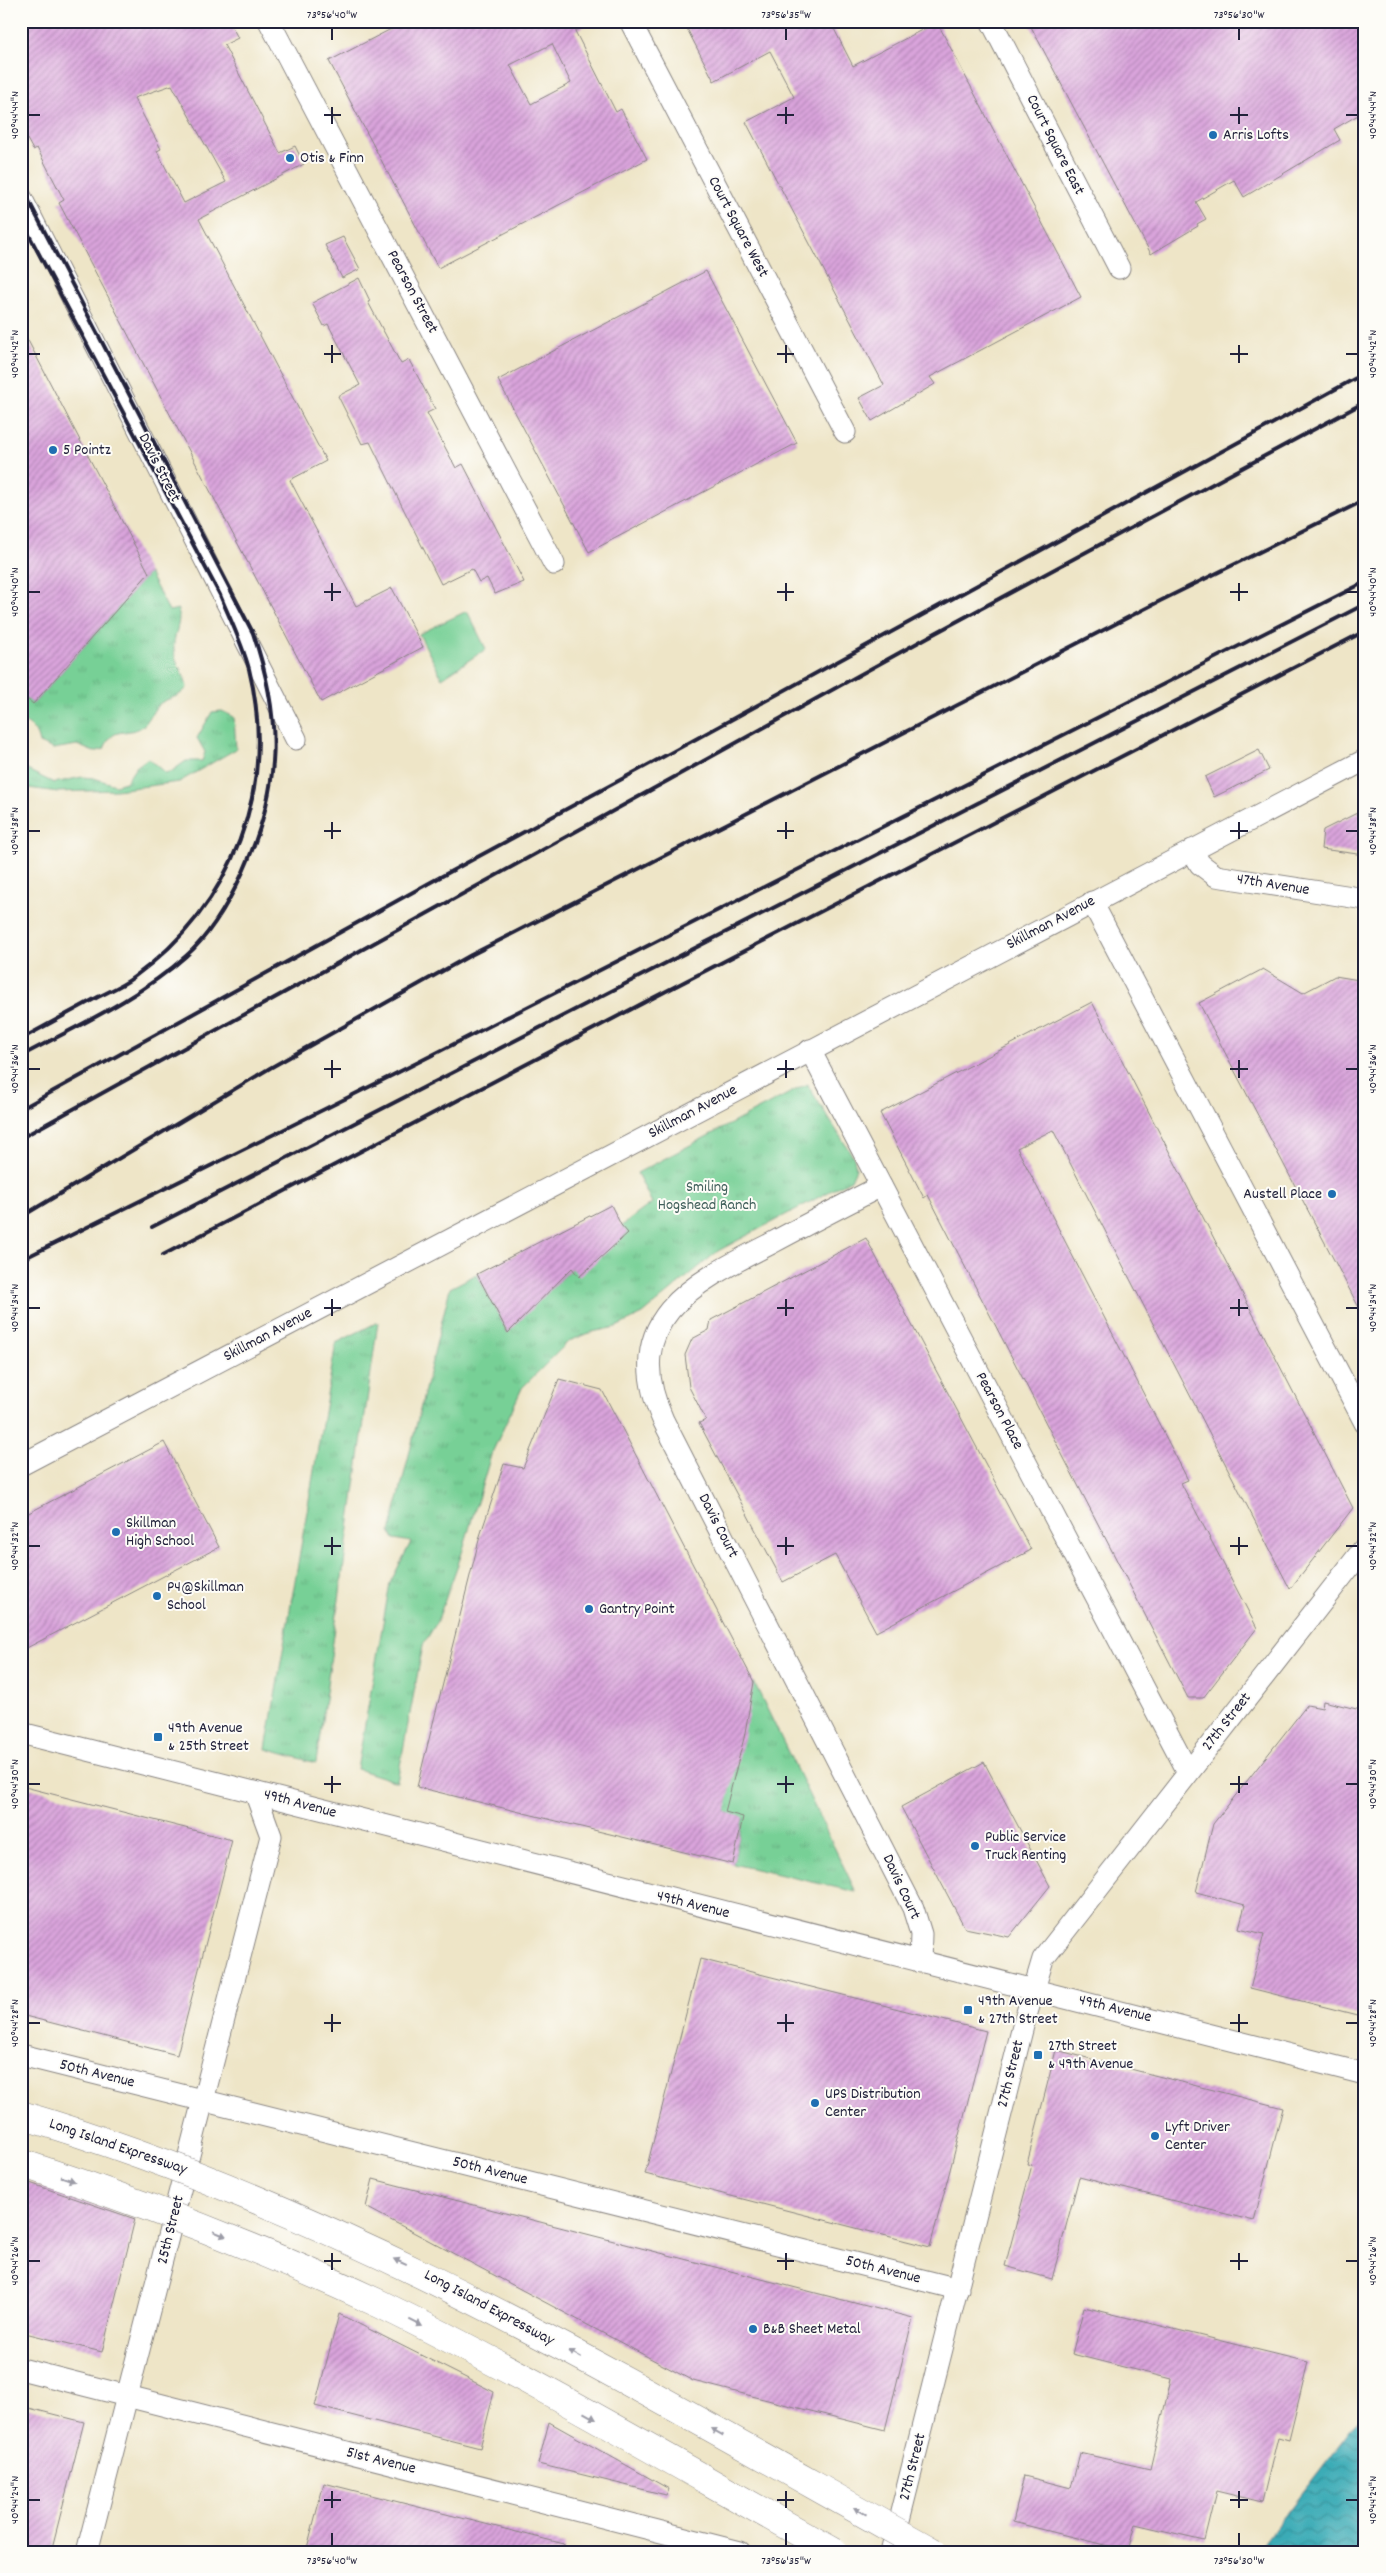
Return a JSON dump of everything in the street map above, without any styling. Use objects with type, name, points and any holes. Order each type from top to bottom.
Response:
[{"type":"highway","name":"Long Island Expressway","points":[[21,2115],[116,2144],[230,2187],[317,2224],[427,2275],[532,2330],[933,2552]]},
{"type":"highway","points":[[21,2164],[221,2234],[382,2305],[509,2371],[834,2552]]},
{"type":"street","name":"Pearson Street","points":[[269,21],[554,564]]},
{"type":"street","name":"Court Square West","points":[[630,21],[845,432]]},
{"type":"street","name":"Court Square East","points":[[991,21],[1120,268]]},
{"type":"street","name":"Davis Street","points":[[21,198],[296,739]]},
{"type":"street","name":"Skillman Avenue","points":[[21,1464],[1365,760]]},
{"type":"street","name":"47th Avenue","points":[[1192,850],[1200,864],[1216,876],[1365,899]]},
{"type":"street","points":[[1092,902],[1365,1423]]},
{"type":"street","name":"Pearson Place","points":[[810,1050],[1188,1772]]},
{"type":"street","name":"Davis Court","points":[[881,1186],[724,1267],[692,1288],[672,1305],[657,1328],[649,1362],[654,1399],[663,1420],[914,1908],[921,1934],[920,1962]]},
{"type":"street","name":"27th Street","points":[[891,2552],[1033,1989],[1046,1951],[1365,1547]]},
{"type":"street","name":"49th Avenue","points":[[21,1733],[1365,2074]]},
{"type":"street","name":"25th Street","points":[[87,2552],[271,1836],[255,1792]]},
{"type":"street","name":"50th Avenue","points":[[21,2055],[958,2289]]},
{"type":"street","name":"51st Avenue","points":[[21,2369],[740,2552]]},
{"type":"green space","points":[[149,573],[169,611],[178,609],[179,620],[174,640],[174,651],[187,688],[184,692],[158,705],[147,721],[138,729],[118,733],[111,737],[104,749],[94,752],[77,745],[53,749],[39,743],[33,729],[21,721],[21,694],[33,704]]},
{"type":"green space","points":[[467,611],[486,649],[442,678],[419,634]]},
{"type":"green space","points":[[222,711],[234,717],[236,749],[179,782],[116,790],[58,792],[21,787],[21,767],[54,783],[82,777],[94,778],[115,785],[126,782],[136,767],[148,758],[165,773],[172,771],[186,761],[202,761],[205,752],[197,738],[212,712]]},
{"type":"green space","name":"Smiling Hogshead Ranch","points":[[807,1084],[854,1158],[856,1169],[851,1180],[718,1251],[643,1314],[616,1327],[592,1332],[569,1341],[522,1388],[491,1455],[461,1556],[437,1622],[423,1645],[397,1782],[357,1769],[390,1583],[411,1542],[394,1539],[390,1532],[450,1288],[477,1274],[508,1333],[577,1264],[652,1203],[637,1173]]},
{"type":"green space","points":[[378,1322],[316,1763],[266,1749],[336,1343]]},
{"type":"green space","points":[[754,1682],[856,1892],[733,1864],[743,1818],[725,1812]]},
{"type":"water","points":[[1365,2411],[1365,2552],[1256,2552],[1258,2550]]},
{"type":"building","points":[[21,21],[229,21],[238,38],[224,45],[280,153],[295,146],[304,164],[199,219],[326,461],[290,480],[356,606],[392,588],[423,647],[321,702],[59,203],[64,200],[37,148],[33,150],[21,128]],"holes":[[[172,85],[226,182],[184,203],[157,151],[161,149],[134,98]]]},
{"type":"building","points":[[390,21],[595,21],[575,31],[616,112],[621,109],[647,159],[438,268],[329,61],[393,28]],"holes":[[[552,44],[571,83],[531,104],[510,65]]]},
{"type":"building","points":[[683,21],[830,21],[853,66],[937,22],[1081,297],[930,377],[935,384],[872,421],[859,398],[884,385],[746,122],[794,97],[770,51],[714,81]]},
{"type":"building","name":"Arris Lofts","points":[[1028,21],[1365,21],[1365,111],[1334,129],[1340,140],[1244,197],[1234,180],[1196,202],[1206,219],[1197,224],[1198,226],[1151,254]]},
{"type":"building","points":[[343,237],[360,269],[342,278],[325,245]]},
{"type":"building","points":[[706,271],[797,443],[589,552],[498,380]]},
{"type":"building","points":[[359,278],[370,301],[368,302],[401,364],[409,360],[435,409],[427,413],[456,468],[463,464],[524,582],[495,594],[487,578],[479,582],[472,569],[441,584],[370,442],[362,444],[338,396],[360,385],[328,324],[324,326],[312,303]]},
{"type":"building","name":"5 Pointz","points":[[21,327],[149,573],[33,704],[21,694]]},
{"type":"building","points":[[1259,750],[1269,770],[1214,797],[1205,777]]},
{"type":"building","points":[[1365,809],[1365,855],[1321,849],[1323,830]]},
{"type":"building","name":"Austell Place","points":[[1263,969],[1303,993],[1335,976],[1365,981],[1365,1319],[1199,1003]]},
{"type":"building","points":[[1092,1002],[1353,1508],[1290,1589],[1053,1130],[1017,1148],[1188,1480],[1181,1483],[1257,1628],[1203,1698],[1188,1698],[928,1195],[924,1198],[880,1113]]},
{"type":"building","points":[[611,1205],[621,1225],[628,1233],[579,1277],[572,1268],[508,1333],[477,1274]]},
{"type":"building","points":[[866,1238],[1031,1550],[876,1632],[835,1555],[783,1582],[699,1423],[706,1420],[689,1387],[685,1355],[692,1339],[709,1330],[711,1320]]},
{"type":"building","name":"Gantry Point","points":[[559,1379],[602,1390],[754,1682],[744,1738],[725,1812],[743,1817],[733,1864],[417,1787],[480,1536],[504,1464],[523,1468]]},
{"type":"building","name":"Skillman High School","points":[[164,1442],[219,1547],[21,1651],[21,1517]]},
{"type":"building","points":[[1323,1701],[1365,1711],[1365,2017],[1250,1988],[1264,1934],[1239,1928],[1245,1905],[1196,1892],[1213,1824],[1307,1705],[1322,1708]]},
{"type":"building","name":"Public Service Truck Renting","points":[[984,1762],[1050,1886],[1009,1937],[965,1928],[901,1807]]},
{"type":"building","points":[[21,1786],[232,1840],[177,2055],[21,2015]]},
{"type":"building","name":"UPS Distribution Center","points":[[700,1959],[986,2031],[930,2247],[645,2174]]},
{"type":"building","name":"Lyft Driver Center","points":[[1056,2050],[1283,2108],[1254,2221],[1079,2177],[1052,2279],[1005,2266],[1032,2165],[1027,2164]]},
{"type":"building","name":"B&B Sheet Metal","points":[[373,2179],[913,2318],[885,2430],[693,2381],[366,2207]]},
{"type":"building","points":[[21,2180],[135,2219],[102,2352],[21,2332]]},
{"type":"building","points":[[1084,2307],[1308,2362],[1289,2440],[1278,2437],[1262,2502],[1216,2491],[1204,2540],[1135,2524],[1128,2551],[1013,2522],[1024,2476],[1071,2488],[1080,2453],[1150,2469],[1171,2379],[1072,2354]]},
{"type":"building","points":[[339,2314],[494,2392],[480,2448],[315,2406]]},
{"type":"building","points":[[21,2406],[84,2422],[51,2552],[21,2552]]},
{"type":"building","points":[[549,2422],[669,2489],[666,2495],[538,2464]]},
{"type":"building","points":[[324,2483],[564,2544],[563,2552],[306,2552]]},
{"type":"railway","points":[[21,186],[253,633],[263,665],[269,696],[274,754],[271,782],[256,841],[232,895],[219,917],[203,938],[186,956],[148,986],[106,1011],[21,1056]]},
{"type":"railway","points":[[21,220],[220,595],[249,669],[256,713],[257,757],[251,800],[240,841],[222,879],[198,915],[169,948],[130,980],[21,1039]]},
{"type":"railway","points":[[21,1109],[431,882],[1365,373]]},
{"type":"railway","points":[[21,1138],[928,637],[1365,402]]},
{"type":"railway","points":[[21,1217],[270,1068],[471,955],[1160,601],[1365,500]]},
{"type":"railway","points":[[21,1260],[389,1077],[1365,582]]},
{"type":"railway","points":[[152,1227],[1365,604]]},
{"type":"railway","points":[[163,1255],[647,1001],[1365,631]]},
{"type":"place","name":"Arris Lofts","points":[[1213,135]]},
{"type":"place","name":"Otis & Finn","points":[[290,158]]},
{"type":"place","name":"5 Pointz","points":[[53,450]]},
{"type":"place","name":"Austell Place","points":[[1332,1194]]},
{"type":"place","name":"Skillman High School","points":[[116,1532]]},
{"type":"place","name":"P4@Skillman School","points":[[157,1596]]},
{"type":"place","name":"Gantry Point","points":[[589,1609]]},
{"type":"place","name":"49th Avenue & 25th Street","points":[[158,1737]]},
{"type":"place","name":"Public Service Truck Renting","points":[[975,1846]]},
{"type":"place","name":"49th Avenue & 27th Street","points":[[968,2010]]},
{"type":"place","name":"27th Street & 49th Avenue","points":[[1038,2055]]},
{"type":"place","name":"UPS Distribution Center","points":[[815,2103]]},
{"type":"place","name":"Lyft Driver Center","points":[[1155,2136]]},
{"type":"place","name":"B&B Sheet Metal","points":[[753,2329]]}]
